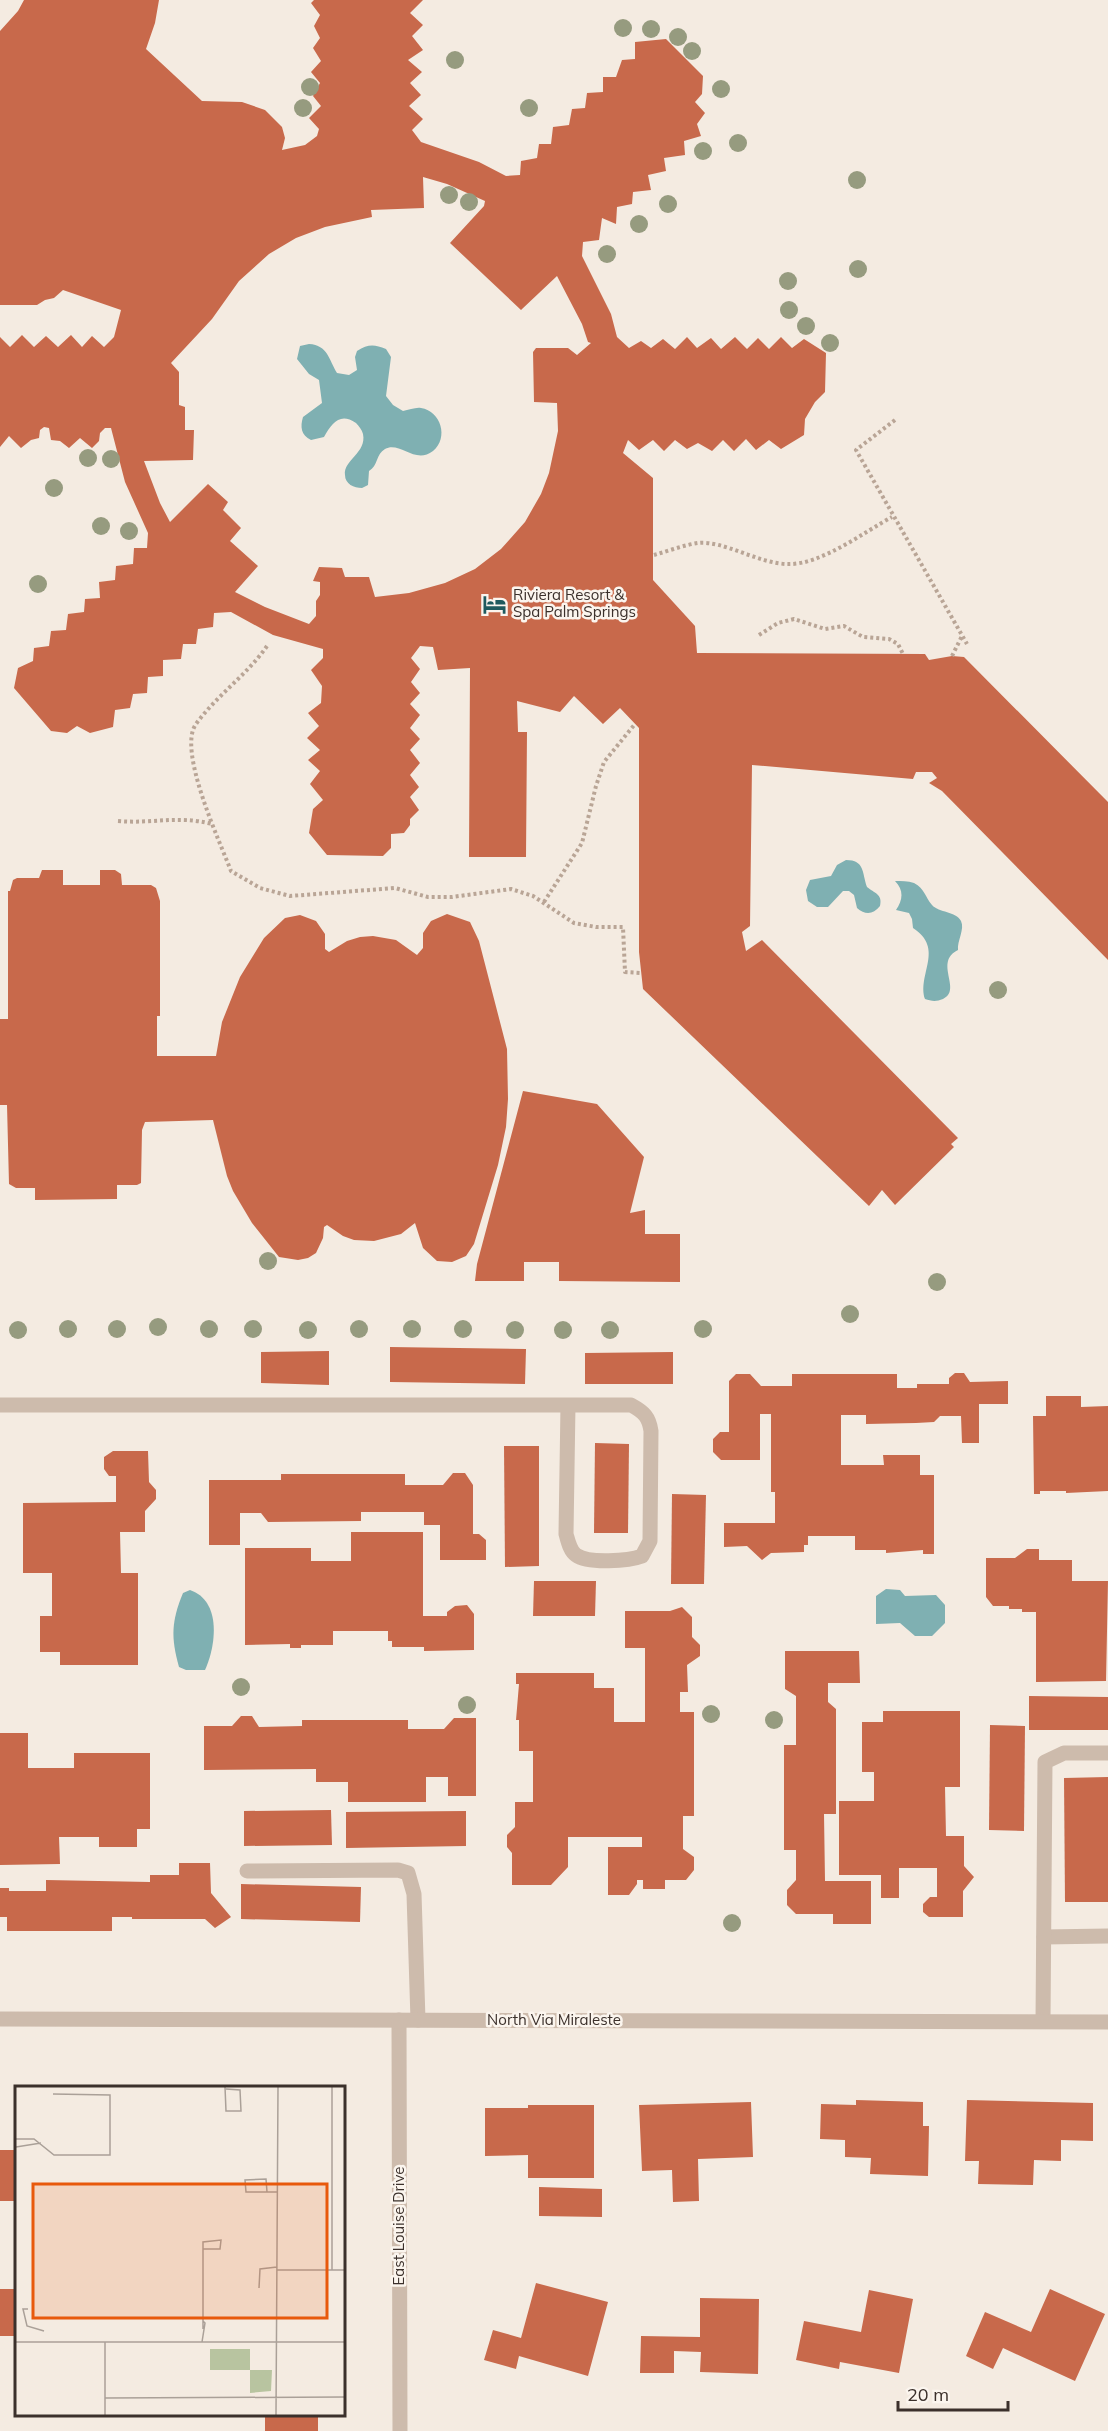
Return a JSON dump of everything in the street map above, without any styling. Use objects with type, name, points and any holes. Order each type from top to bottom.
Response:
[{"type":"street","points":[[0,1405],[568,1405],[631,1405],[642,1410],[649,1420],[650,1542],[642,1556],[632,1559],[590,1560],[576,1555],[570,1545],[566,1534],[568,1405]]},
{"type":"street","points":[[1043,2021],[1046,1762],[1064,1753],[1108,1753]]},
{"type":"street","points":[[247,1871],[398,1870],[408,1872],[414,1894],[418,2020]]},
{"type":"street","points":[[1044,1937],[1108,1936]]},
{"type":"street","name":"North Via Miraleste","points":[[0,2019],[1108,2022]]},
{"type":"street","name":"East Louise Drive","points":[[399,2020],[400,2431]]},
{"type":"path","points":[[895,420],[856,450],[892,517],[967,644]]},
{"type":"path","points":[[654,555],[699,543],[712,544],[756,559],[788,565],[814,559],[892,517]]},
{"type":"path","points":[[759,635],[778,623],[794,619],[825,629],[843,626],[863,637],[890,639],[898,644],[903,654]]},
{"type":"path","points":[[952,656],[962,636]]},
{"type":"path","points":[[267,646],[194,727],[190,749],[196,777],[231,871],[260,888],[290,896],[395,888],[428,897],[452,897],[512,889],[544,902],[574,923],[596,927],[623,927],[625,972],[641,973]]},
{"type":"path","points":[[544,902],[582,843],[604,762],[635,724]]},
{"type":"path","points":[[118,821],[138,823],[167,818],[192,819],[213,824]]},
{"type":"water","points":[[309,344],[324,350],[337,373],[349,375],[357,370],[355,357],[357,351],[371,346],[386,349],[391,357],[386,396],[393,405],[403,411],[421,408],[434,414],[442,432],[438,446],[426,455],[391,447],[385,449],[369,471],[368,485],[362,488],[350,485],[345,478],[345,470],[359,451],[363,441],[363,433],[357,424],[341,419],[330,427],[324,437],[311,440],[302,430],[303,417],[322,403],[319,380],[309,374],[297,359],[300,346]]},
{"type":"water","points":[[846,860],[857,862],[860,865],[867,887],[879,896],[880,906],[875,911],[866,913],[857,908],[854,895],[849,891],[843,891],[828,907],[817,907],[808,901],[806,890],[810,880],[831,876],[837,865]]},
{"type":"water","points":[[895,881],[914,883],[935,908],[955,915],[961,921],[958,950],[951,955],[948,961],[950,989],[948,995],[938,1001],[925,999],[924,980],[929,953],[927,944],[913,928],[909,913],[896,910],[902,895]]},
{"type":"water","points":[[886,1589],[900,1590],[905,1596],[936,1595],[945,1605],[945,1623],[932,1636],[915,1636],[900,1623],[876,1624],[876,1596]]},
{"type":"water","points":[[190,1590],[200,1596],[212,1614],[214,1637],[205,1670],[186,1670],[179,1667],[175,1647],[176,1613],[183,1593]]},
{"type":"building","name":"Riviera Resort & Spa Palm Springs","points":[[24,0],[159,0],[155,23],[146,49],[202,101],[242,102],[265,110],[282,127],[285,138],[282,150],[305,145],[317,136],[319,129],[309,118],[321,106],[313,96],[320,83],[311,72],[321,61],[313,48],[320,38],[314,26],[320,15],[311,3],[314,0],[423,0],[410,13],[423,25],[412,36],[423,50],[408,60],[422,72],[410,83],[421,95],[409,106],[423,119],[412,130],[421,142],[479,162],[506,176],[520,175],[521,161],[537,158],[539,144],[551,144],[553,127],[569,125],[572,109],[585,108],[587,93],[603,92],[603,77],[616,77],[622,60],[635,59],[635,42],[666,39],[703,76],[702,94],[695,102],[705,113],[697,124],[701,136],[684,141],[685,155],[664,158],[666,171],[648,175],[651,190],[633,192],[632,204],[617,207],[616,224],[602,218],[599,240],[583,242],[582,256],[611,314],[617,337],[629,348],[641,341],[651,348],[663,339],[675,349],[687,337],[697,348],[711,338],[721,349],[735,337],[747,349],[758,338],[769,349],[781,337],[792,348],[804,339],[826,353],[825,392],[815,402],[805,419],[804,435],[781,449],[769,440],[756,450],[746,439],[734,451],[723,440],[712,451],[698,443],[687,449],[675,440],[664,451],[653,440],[639,450],[628,440],[623,453],[653,478],[653,580],[695,626],[697,653],[925,654],[929,660],[952,656],[964,657],[1108,802],[1108,960],[942,791],[929,783],[937,778],[932,772],[916,772],[913,779],[752,765],[750,926],[742,932],[746,951],[762,940],[958,1138],[951,1144],[954,1147],[895,1205],[882,1190],[869,1206],[643,989],[639,952],[639,728],[620,708],[603,724],[574,696],[560,712],[517,701],[518,732],[527,732],[526,857],[469,857],[470,668],[438,670],[433,647],[420,646],[411,658],[420,669],[411,682],[420,693],[410,704],[420,715],[410,728],[420,739],[410,750],[420,763],[410,775],[419,787],[410,797],[419,810],[410,819],[410,825],[404,833],[391,834],[391,848],[383,856],[327,855],[309,833],[313,809],[323,800],[310,784],[320,771],[308,760],[320,750],[307,738],[319,726],[308,713],[321,703],[322,686],[311,670],[323,658],[323,649],[273,635],[231,612],[214,613],[213,627],[198,629],[196,644],[183,644],[181,659],[163,660],[163,676],[148,677],[147,693],[133,694],[130,708],[115,710],[113,727],[90,733],[77,726],[67,733],[51,731],[14,688],[18,668],[33,661],[34,648],[49,646],[51,631],[66,630],[68,614],[84,612],[85,599],[100,598],[99,582],[115,580],[116,566],[133,564],[134,548],[147,548],[148,533],[125,482],[111,428],[105,428],[100,433],[99,441],[92,448],[80,438],[69,448],[60,441],[51,440],[49,428],[44,427],[40,430],[39,438],[31,440],[21,448],[9,436],[0,447],[0,337],[10,347],[22,335],[34,347],[46,336],[58,347],[71,335],[82,347],[92,336],[104,347],[114,337],[121,310],[63,290],[54,298],[37,305],[0,305],[0,31],[18,11]],"holes":[[[423,177],[447,184],[485,201],[484,206],[450,243],[521,310],[557,276],[582,324],[588,342],[591,343],[577,355],[568,348],[536,348],[533,352],[534,402],[557,403],[558,431],[549,473],[541,494],[525,522],[501,549],[475,569],[445,583],[409,593],[375,597],[369,577],[345,577],[342,568],[319,567],[313,581],[320,582],[320,595],[316,601],[316,616],[309,624],[265,607],[235,592],[258,566],[230,541],[241,528],[223,510],[228,502],[208,484],[170,522],[144,461],[193,460],[194,430],[185,430],[185,407],[179,405],[179,372],[171,363],[212,319],[239,281],[269,254],[296,238],[325,227],[372,217],[371,210],[424,208]]]},
{"type":"building","points":[[42,870],[63,870],[63,885],[100,885],[100,870],[115,870],[121,874],[122,885],[151,885],[156,888],[160,901],[160,1016],[157,1016],[157,1056],[216,1056],[222,1022],[240,977],[264,938],[285,918],[300,915],[316,921],[325,934],[325,949],[329,952],[347,941],[373,936],[396,940],[417,955],[423,948],[423,933],[431,921],[447,914],[470,922],[479,941],[507,1049],[508,1099],[506,1127],[498,1165],[474,1244],[466,1256],[452,1262],[437,1261],[423,1248],[415,1223],[401,1234],[374,1241],[354,1240],[343,1236],[327,1225],[324,1227],[323,1238],[316,1253],[298,1260],[279,1257],[252,1223],[233,1191],[213,1120],[145,1122],[142,1130],[141,1183],[117,1185],[117,1199],[35,1200],[35,1188],[16,1188],[9,1184],[7,1105],[0,1105],[0,1019],[8,1019],[8,891],[10,891],[13,880],[39,878]]},
{"type":"building","points":[[523,1091],[597,1104],[644,1157],[630,1213],[645,1210],[645,1234],[680,1234],[680,1282],[559,1281],[559,1262],[524,1262],[524,1281],[475,1281],[477,1264]]},
{"type":"building","points":[[390,1347],[526,1349],[525,1384],[390,1382]]},
{"type":"building","points":[[329,1351],[329,1385],[261,1383],[261,1352]]},
{"type":"building","points":[[673,1352],[673,1384],[585,1384],[585,1353]]},
{"type":"building","points":[[955,1373],[964,1373],[970,1382],[1008,1381],[1008,1404],[979,1404],[979,1443],[962,1443],[961,1416],[940,1416],[934,1422],[866,1424],[866,1415],[841,1415],[841,1465],[884,1465],[883,1455],[920,1455],[920,1475],[934,1475],[934,1554],[923,1554],[923,1550],[886,1553],[886,1550],[855,1550],[855,1536],[808,1536],[808,1545],[804,1545],[804,1552],[771,1553],[762,1560],[747,1546],[724,1547],[724,1523],[775,1523],[775,1492],[771,1492],[771,1414],[760,1414],[760,1460],[721,1460],[713,1452],[713,1439],[720,1432],[729,1432],[729,1381],[736,1374],[750,1374],[761,1386],[792,1386],[792,1374],[897,1374],[897,1388],[917,1388],[917,1384],[949,1384],[949,1378]]},
{"type":"building","points":[[1046,1396],[1081,1396],[1081,1407],[1108,1406],[1108,1491],[1066,1493],[1066,1491],[1040,1491],[1040,1494],[1034,1494],[1033,1416],[1046,1416]]},
{"type":"building","points":[[595,1443],[629,1444],[628,1533],[594,1533]]},
{"type":"building","points":[[504,1446],[539,1446],[539,1566],[505,1567]]},
{"type":"building","points":[[113,1451],[148,1451],[149,1482],[156,1490],[156,1499],[145,1511],[145,1532],[120,1532],[121,1573],[138,1573],[138,1665],[60,1665],[60,1652],[40,1652],[40,1616],[52,1616],[52,1573],[23,1573],[23,1503],[116,1502],[116,1476],[109,1476],[104,1469],[104,1457]]},
{"type":"building","points":[[453,1473],[465,1473],[473,1485],[473,1534],[479,1534],[486,1540],[486,1560],[440,1560],[440,1525],[424,1525],[424,1512],[361,1512],[361,1521],[268,1522],[261,1513],[240,1513],[240,1545],[209,1545],[209,1480],[281,1480],[281,1474],[405,1474],[405,1485],[443,1485]]},
{"type":"building","points":[[672,1494],[706,1495],[704,1584],[671,1584]]},
{"type":"building","points":[[351,1532],[423,1532],[423,1616],[447,1616],[447,1612],[455,1606],[467,1605],[474,1614],[474,1650],[424,1651],[424,1647],[392,1647],[392,1641],[388,1641],[388,1631],[333,1631],[333,1645],[301,1645],[301,1648],[290,1648],[290,1644],[245,1645],[245,1548],[311,1548],[311,1561],[351,1561]]},
{"type":"building","points":[[1027,1549],[1039,1549],[1039,1560],[1072,1560],[1072,1581],[1108,1581],[1106,1681],[1036,1682],[1036,1612],[1022,1612],[1022,1609],[1009,1609],[1009,1606],[993,1606],[986,1597],[986,1558],[1015,1558]]},
{"type":"building","points":[[534,1581],[596,1581],[595,1616],[533,1616]]},
{"type":"building","points":[[682,1607],[692,1617],[692,1637],[700,1645],[700,1656],[687,1665],[688,1692],[680,1692],[680,1712],[694,1712],[694,1816],[683,1816],[683,1849],[694,1857],[694,1870],[686,1880],[665,1880],[665,1889],[643,1889],[643,1880],[637,1880],[637,1884],[629,1895],[608,1895],[608,1847],[642,1847],[642,1837],[568,1837],[568,1867],[551,1885],[512,1885],[512,1853],[507,1847],[507,1835],[515,1827],[515,1802],[533,1802],[533,1751],[519,1751],[519,1720],[516,1720],[519,1684],[516,1684],[516,1673],[594,1673],[594,1688],[614,1688],[614,1722],[645,1722],[645,1648],[625,1648],[625,1611],[670,1611]]},
{"type":"building","points":[[785,1651],[859,1651],[860,1683],[828,1683],[828,1702],[836,1709],[836,1814],[824,1814],[825,1881],[871,1881],[871,1924],[833,1924],[833,1914],[796,1914],[787,1905],[787,1890],[796,1880],[796,1850],[784,1850],[784,1745],[796,1745],[796,1696],[785,1689]]},
{"type":"building","points":[[1029,1696],[1108,1697],[1108,1730],[1029,1730]]},
{"type":"building","points":[[883,1711],[960,1711],[960,1787],[945,1787],[946,1836],[964,1836],[964,1866],[974,1877],[963,1891],[963,1917],[929,1917],[923,1912],[923,1904],[930,1897],[937,1897],[937,1868],[899,1868],[899,1898],[881,1898],[881,1875],[839,1875],[839,1801],[874,1801],[874,1772],[862,1772],[862,1722],[883,1722]]},
{"type":"building","points":[[241,1716],[252,1716],[259,1727],[302,1726],[302,1720],[408,1720],[408,1729],[444,1729],[454,1718],[476,1718],[476,1796],[448,1796],[448,1777],[426,1777],[426,1802],[348,1802],[348,1782],[316,1782],[316,1769],[204,1770],[204,1726],[232,1726]]},
{"type":"building","points":[[990,1725],[1025,1726],[1024,1831],[989,1830]]},
{"type":"building","points":[[0,1733],[28,1733],[28,1768],[74,1768],[74,1753],[150,1753],[150,1829],[137,1829],[137,1847],[99,1847],[99,1837],[59,1837],[60,1864],[0,1865]]},
{"type":"building","points":[[1108,1777],[1108,1902],[1065,1902],[1064,1778]]},
{"type":"building","points":[[331,1810],[332,1845],[244,1846],[244,1811]]},
{"type":"building","points":[[466,1811],[466,1846],[346,1848],[346,1812]]},
{"type":"building","points":[[179,1863],[210,1863],[211,1893],[231,1917],[215,1928],[205,1919],[112,1917],[112,1931],[7,1931],[7,1917],[0,1917],[0,1888],[9,1888],[9,1891],[46,1891],[46,1880],[150,1882],[150,1875],[179,1875]]},
{"type":"building","points":[[241,1884],[361,1887],[360,1922],[241,1919]]},
{"type":"building","points":[[856,2100],[923,2102],[923,2126],[929,2126],[928,2176],[870,2174],[871,2158],[845,2157],[845,2140],[820,2139],[821,2104],[856,2105]]},
{"type":"building","points":[[967,2100],[1093,2103],[1093,2141],[1061,2140],[1061,2161],[1034,2160],[1033,2185],[978,2184],[979,2161],[965,2161]]},
{"type":"building","points":[[751,2102],[753,2157],[698,2159],[699,2201],[673,2202],[672,2170],[642,2171],[639,2105]]},
{"type":"building","points":[[528,2105],[594,2105],[594,2178],[528,2178],[528,2155],[485,2156],[485,2108],[528,2108]]},
{"type":"building","points":[[0,2150],[15,2150],[15,2201],[0,2201]]},
{"type":"building","points":[[539,2187],[602,2189],[602,2217],[539,2216]]},
{"type":"building","points":[[536,2283],[608,2302],[588,2376],[519,2356],[516,2369],[484,2360],[493,2330],[521,2338]]},
{"type":"building","points":[[0,2289],[15,2289],[15,2336],[0,2336]]},
{"type":"building","points":[[1050,2289],[1105,2314],[1075,2381],[1003,2348],[993,2369],[966,2356],[985,2312],[1031,2332]]},
{"type":"building","points":[[869,2290],[913,2299],[899,2373],[840,2362],[839,2369],[796,2360],[804,2321],[861,2332]]},
{"type":"building","points":[[700,2298],[759,2299],[758,2374],[700,2372],[701,2352],[674,2351],[674,2373],[640,2373],[641,2336],[700,2337]]},
{"type":"building","points":[[265,2416],[318,2416],[318,2431],[265,2431]]},
{"type":"place","name":"Riviera Resort & Spa Palm Springs","points":[[495,604]]}]
